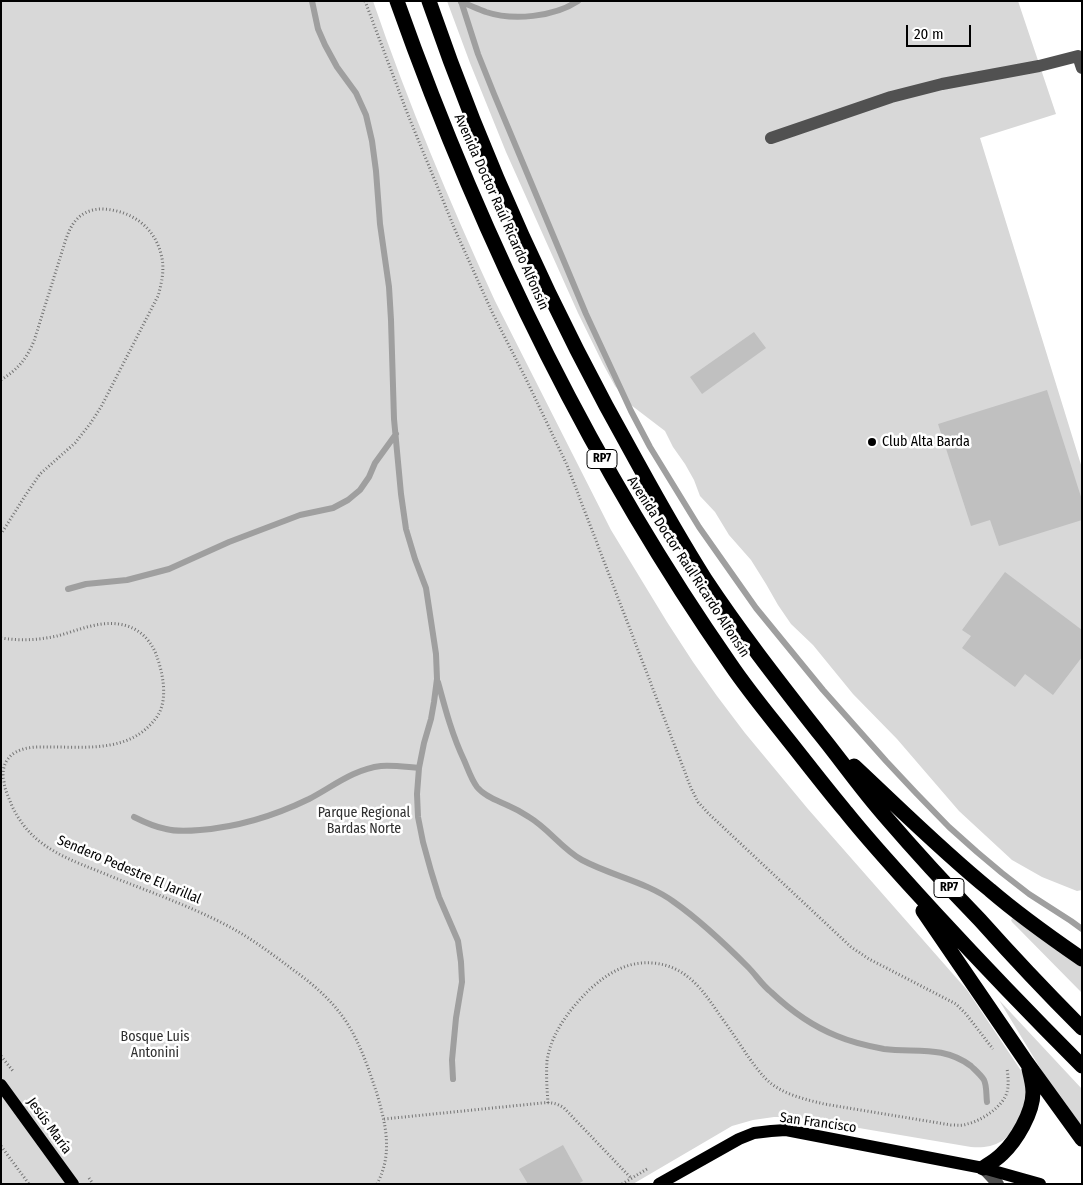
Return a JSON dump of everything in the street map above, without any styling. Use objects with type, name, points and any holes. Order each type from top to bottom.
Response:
[{"type":"highway","name":"Avenida Doctor Raúl Ricardo Alfonsín","points":[[397,1],[451,140],[503,261],[566,391],[612,478],[656,552],[737,673],[813,772],[893,867],[980,962],[1082,1066]]},
{"type":"highway","name":"Avenida Doctor Raúl Ricardo Alfonsín","points":[[429,1],[470,113],[509,206],[562,320],[613,420],[706,581],[761,657],[861,788],[913,848],[1030,975],[1082,1028]]},
{"type":"highway","points":[[825,740],[990,891],[1051,938],[1082,959]]},
{"type":"highway","points":[[893,867],[1027,1063],[1082,1139]]},
{"type":"highway","points":[[983,1168],[1008,1148],[1026,1120],[1034,1092],[1027,1063]]},
{"type":"main road","name":"Jesús María","points":[[1,1085],[73,1184]]},
{"type":"main road","name":"San Francisco","points":[[660,1184],[739,1139],[754,1133],[786,1130],[983,1168],[1040,1184]]},
{"type":"street","points":[[771,138],[891,97],[942,84],[1039,66],[1080,62]]},
{"type":"street","points":[[983,1168],[998,1184]]},
{"type":"path","points":[[365,1],[398,90],[462,246],[567,465],[698,802],[708,814],[857,952],[961,1008],[998,1056]]},
{"type":"path","points":[[1,380],[21,365],[34,342],[65,242],[70,228],[78,218],[86,212],[99,209],[126,213],[138,219],[156,241],[161,254],[163,267],[162,282],[158,296],[90,424],[40,474],[1,534]]},
{"type":"path","name":"Sendero Pedestre El Jarillal","points":[[1,638],[16,640],[36,639],[101,624],[116,623],[141,633],[153,647],[164,683],[159,714],[150,726],[139,736],[114,745],[37,747],[14,753],[6,760],[3,771],[3,781],[7,794],[15,813],[25,828],[42,844],[72,860],[196,910],[231,928],[268,950],[306,979],[330,1001],[347,1023],[362,1051],[384,1119],[387,1134],[386,1156],[377,1184]]},
{"type":"path","points":[[548,1102],[548,1059],[559,1027],[573,1007],[598,982],[616,969],[637,963],[659,964],[680,971],[689,977],[702,990],[754,1065],[767,1080],[784,1091],[810,1101],[952,1125],[966,1125],[984,1117],[999,1106],[1004,1098],[1008,1090],[1007,1071],[1004,1063]]},
{"type":"path","points":[[384,1119],[548,1102],[564,1108],[631,1178]]},
{"type":"path","points":[[1,1146],[29,1184]]},
{"type":"green space","name":"Parque Regional Bardas Norte","points":[[1,1],[373,1],[415,115],[478,264],[611,530],[693,662],[745,733],[808,809],[967,990],[1024,1075],[1027,1093],[1023,1109],[1016,1125],[1007,1137],[991,1146],[971,1147],[794,1117],[774,1117],[732,1126],[633,1184],[1,1184]]},
{"type":"green space","name":"Club Alta Barda","points":[[447,1],[1018,1],[1056,114],[980,138],[1082,468],[1082,890],[1077,891],[1042,877],[1012,860],[959,811],[897,739],[853,694],[813,645],[791,624],[751,560],[729,535],[715,512],[700,496],[694,480],[665,431],[631,405],[615,386],[578,313],[506,152]]},
{"type":"green space","points":[[1013,918],[1082,966],[1082,993],[1012,922]]},
{"type":"green space","points":[[999,1000],[1082,1089],[1082,1131],[1054,1091]]},
{"type":"building","points":[[754,332],[766,348],[702,394],[690,377]]},
{"type":"building","points":[[1047,390],[1082,500],[1082,520],[999,546],[990,520],[971,526],[938,424]]},
{"type":"building","points":[[1005,572],[1082,630],[1082,657],[1053,695],[1025,674],[1015,687],[962,648],[971,636],[962,630]]},
{"type":"building","points":[[563,1145],[583,1181],[578,1184],[528,1184],[519,1169]]},
{"type":"waterway","points":[[312,1],[318,29],[325,45],[337,67],[356,93],[366,115],[376,171],[380,224],[389,287],[394,419],[401,494],[406,529],[426,588],[436,654],[437,679],[434,702],[419,768],[417,794],[418,817],[423,842],[439,897],[458,941],[461,962],[462,982],[452,1060],[453,1079]]},
{"type":"waterway","points":[[461,1],[478,54],[586,314],[631,411],[650,447],[699,527],[756,608],[823,690],[916,793],[949,827],[1002,873],[1029,894],[1082,929]]},
{"type":"waterway","points":[[461,2],[497,15],[521,17],[557,11],[578,1]]},
{"type":"waterway","points":[[68,589],[86,584],[127,580],[169,569],[229,542],[300,515],[333,508],[348,500],[360,490],[369,477],[375,463],[396,434]]},
{"type":"waterway","points":[[438,682],[460,751],[473,781],[484,793],[536,822],[582,860],[652,889],[674,902],[722,941],[778,999],[810,1022],[837,1036],[866,1045],[884,1049],[939,1052],[960,1059],[971,1066],[984,1080],[987,1102]]},
{"type":"waterway","points":[[134,817],[154,826],[174,831],[214,829],[256,820],[283,811],[352,775],[371,768],[381,766],[419,768]]},
{"type":"place","name":"Club Alta Barda","points":[[872,442]]},
{"type":"park label","name":"Bosque Luis Antonini","points":[[155,1046]]}]
